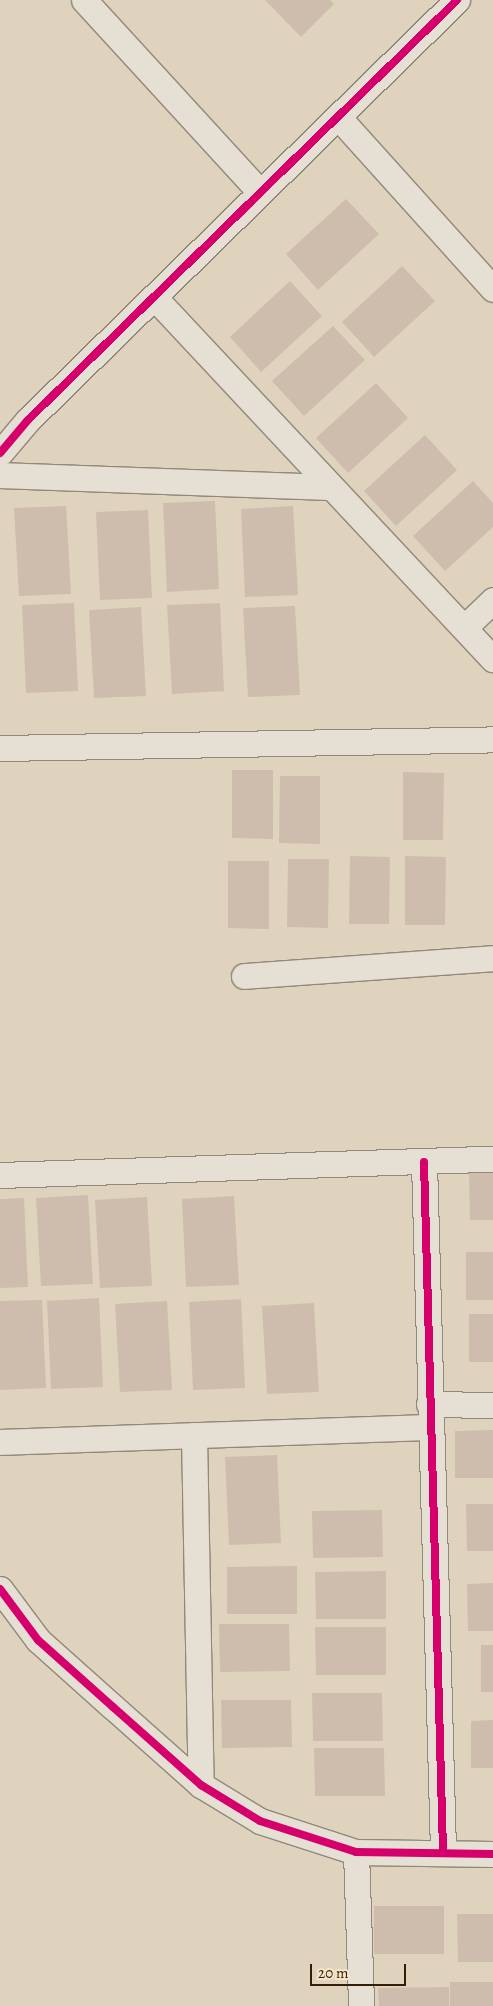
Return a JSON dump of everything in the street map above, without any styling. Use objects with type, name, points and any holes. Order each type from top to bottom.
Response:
[{"type":"street","points":[[84,0],[260,192]]},
{"type":"street","points":[[0,453],[27,421],[260,192],[339,118],[457,0]]},
{"type":"street","points":[[339,118],[493,289]]},
{"type":"street","points":[[154,297],[493,659]]},
{"type":"street","points":[[0,476],[330,487]]},
{"type":"street","points":[[465,627],[493,600]]},
{"type":"street","points":[[0,748],[493,739]]},
{"type":"street","points":[[244,976],[493,958]]},
{"type":"street","points":[[0,1176],[493,1159]]},
{"type":"street","points":[[424,1162],[444,1853]]},
{"type":"street","points":[[0,1442],[194,1435],[430,1415],[493,1404]]},
{"type":"street","points":[[194,1435],[201,1785]]},
{"type":"street","points":[[0,1589],[38,1640],[201,1785],[260,1821],[356,1852],[493,1854]]},
{"type":"street","points":[[356,1852],[361,2006]]},
{"type":"building","points":[[265,0],[330,0],[334,4],[301,37]]},
{"type":"building","points":[[346,199],[379,234],[318,290],[286,254]]},
{"type":"building","points":[[402,266],[435,301],[374,357],[342,322]]},
{"type":"building","points":[[290,281],[322,316],[261,372],[230,337]]},
{"type":"building","points":[[333,326],[365,360],[304,416],[272,381]]},
{"type":"building","points":[[376,383],[408,418],[348,473],[316,438]]},
{"type":"building","points":[[425,435],[457,470],[396,526],[364,491]]},
{"type":"building","points":[[473,481],[493,503],[493,527],[445,571],[413,536]]},
{"type":"building","points":[[215,501],[219,589],[167,592],[163,503]]},
{"type":"building","points":[[66,506],[71,594],[19,596],[14,508]]},
{"type":"building","points":[[293,506],[298,595],[245,597],[241,509]]},
{"type":"building","points":[[148,510],[152,598],[100,600],[96,512]]},
{"type":"building","points":[[74,603],[78,691],[26,693],[22,605]]},
{"type":"building","points":[[220,603],[224,691],[172,694],[167,605]]},
{"type":"building","points":[[295,606],[300,695],[248,697],[243,608]]},
{"type":"building","points":[[141,607],[146,696],[94,698],[89,610]]},
{"type":"building","points":[[232,770],[273,770],[273,839],[232,838]]},
{"type":"building","points":[[403,772],[444,773],[443,840],[403,840]]},
{"type":"building","points":[[280,776],[320,776],[320,844],[279,843]]},
{"type":"building","points":[[350,856],[390,857],[389,924],[349,924]]},
{"type":"building","points":[[405,856],[446,857],[445,925],[405,925]]},
{"type":"building","points":[[288,859],[329,859],[328,928],[287,927]]},
{"type":"building","points":[[228,861],[269,861],[269,929],[228,928]]},
{"type":"building","points":[[469,1173],[493,1173],[493,1220],[470,1220]]},
{"type":"building","points":[[88,1195],[93,1284],[41,1286],[36,1198]]},
{"type":"building","points":[[234,1196],[239,1285],[186,1287],[182,1199]]},
{"type":"building","points":[[147,1197],[152,1286],[100,1288],[95,1200]]},
{"type":"building","points":[[24,1198],[28,1287],[0,1288],[0,1199]]},
{"type":"building","points":[[466,1252],[493,1252],[493,1300],[466,1300]]},
{"type":"building","points":[[99,1298],[103,1387],[51,1389],[47,1301]]},
{"type":"building","points":[[241,1299],[245,1388],[193,1390],[189,1302]]},
{"type":"building","points":[[42,1300],[46,1388],[0,1390],[0,1301]]},
{"type":"building","points":[[167,1301],[172,1390],[120,1392],[115,1304]]},
{"type":"building","points":[[314,1303],[319,1392],[267,1394],[262,1306]]},
{"type":"building","points":[[469,1314],[493,1314],[493,1362],[469,1362]]},
{"type":"building","points":[[493,1430],[493,1478],[455,1478],[455,1431]]},
{"type":"building","points":[[277,1455],[281,1543],[229,1545],[225,1457]]},
{"type":"building","points":[[466,1504],[493,1504],[493,1551],[467,1551]]},
{"type":"building","points":[[382,1510],[383,1557],[313,1558],[312,1511]]},
{"type":"building","points":[[297,1566],[297,1614],[227,1614],[227,1567]]},
{"type":"building","points":[[386,1571],[386,1619],[316,1619],[315,1572]]},
{"type":"building","points":[[493,1583],[493,1631],[468,1631],[467,1584]]},
{"type":"building","points":[[219,1624],[289,1624],[290,1671],[220,1672]]},
{"type":"building","points":[[315,1627],[386,1627],[386,1675],[316,1675]]},
{"type":"building","points":[[481,1645],[493,1645],[493,1692],[481,1692]]},
{"type":"building","points":[[312,1693],[382,1693],[383,1741],[313,1741]]},
{"type":"building","points":[[221,1700],[291,1700],[292,1747],[222,1748]]},
{"type":"building","points":[[493,1720],[493,1768],[471,1768],[471,1721]]},
{"type":"building","points":[[314,1748],[384,1748],[385,1796],[315,1796]]},
{"type":"building","points":[[374,1906],[444,1906],[444,1954],[374,1954]]},
{"type":"building","points":[[457,1914],[493,1914],[493,1962],[458,1962]]},
{"type":"building","points":[[450,1982],[493,1982],[493,2006],[450,2006]]},
{"type":"building","points":[[449,1987],[449,2006],[379,2006],[378,1988]]},
{"type":"cycle path","points":[[0,453],[27,421],[457,0]]},
{"type":"cycle path","points":[[424,1162],[443,1853]]},
{"type":"cycle path","points":[[0,1589],[38,1640],[113,1707],[201,1785],[260,1821],[356,1852],[493,1854]]}]
